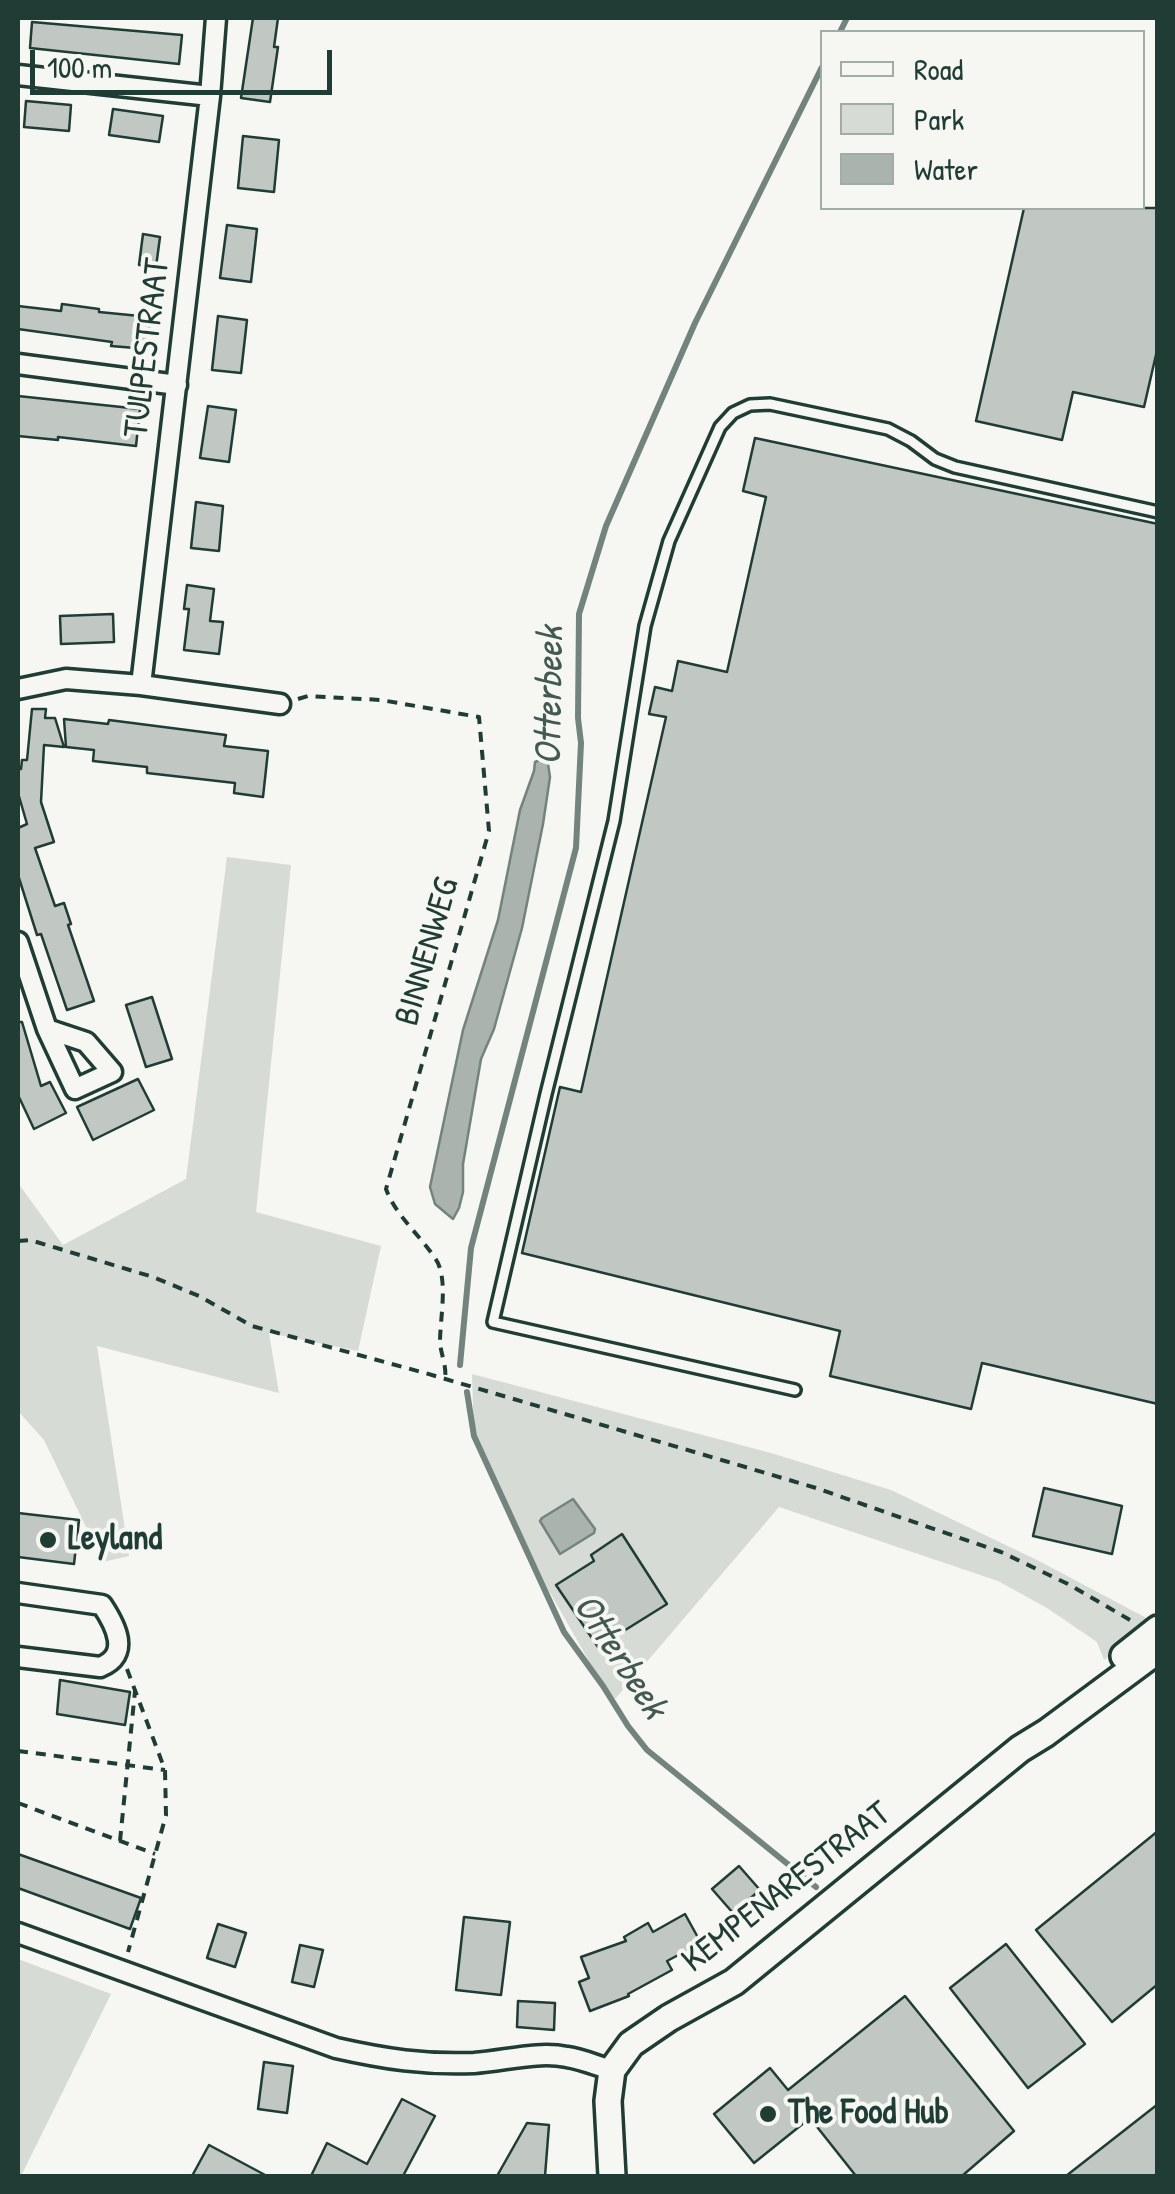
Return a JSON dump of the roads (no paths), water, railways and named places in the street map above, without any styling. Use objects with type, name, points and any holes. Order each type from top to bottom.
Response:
[{"type":"street","name":"TULPESTRAAT","points":[[141,685],[216,18]]},
{"type":"street","points":[[18,75],[210,96]]},
{"type":"street","points":[[18,364],[177,385]]},
{"type":"street","points":[[18,689],[66,679],[280,704]]},
{"type":"street","points":[[18,942],[47,1029]]},
{"type":"street","points":[[18,1592],[102,1605],[117,1632],[118,1646],[111,1663],[100,1667],[18,1657]]},
{"type":"street","name":"KEMPENARESTRAAT","points":[[612,2070],[630,2044],[734,1982],[1020,1748],[1046,1733],[1154,1638]]},
{"type":"street","points":[[18,1933],[336,2048],[409,2063],[474,2063],[552,2055],[612,2070],[608,2101],[612,2176]]},
{"type":"lane","points":[[795,1390],[493,1322],[614,820],[645,626],[669,541],[720,427],[734,413],[750,405],[770,404],[888,429],[934,459],[955,467],[1158,512]]},
{"type":"water","points":[[547,757],[550,777],[522,928],[494,1029],[481,1059],[463,1164],[463,1192],[453,1219],[435,1204],[430,1187],[463,1030],[498,920],[520,810],[535,762]]},
{"type":"water","points":[[573,1499],[595,1529],[560,1554],[540,1521]]},
{"type":"waterway","name":"Otterbeek","points":[[841,30],[847,18]]},
{"type":"waterway","name":"Otterbeek","points":[[460,1365],[471,1248],[576,848],[581,743],[579,614],[606,526],[695,323],[820,71]]},
{"type":"waterway","name":"Otterbeek","points":[[467,1392],[474,1436],[564,1632],[628,1726],[647,1750],[816,1887]]},
{"type":"place","name":"Leyland","points":[[48,1540]]},
{"type":"place","name":"The Food Hub","points":[[768,2114]]}]
